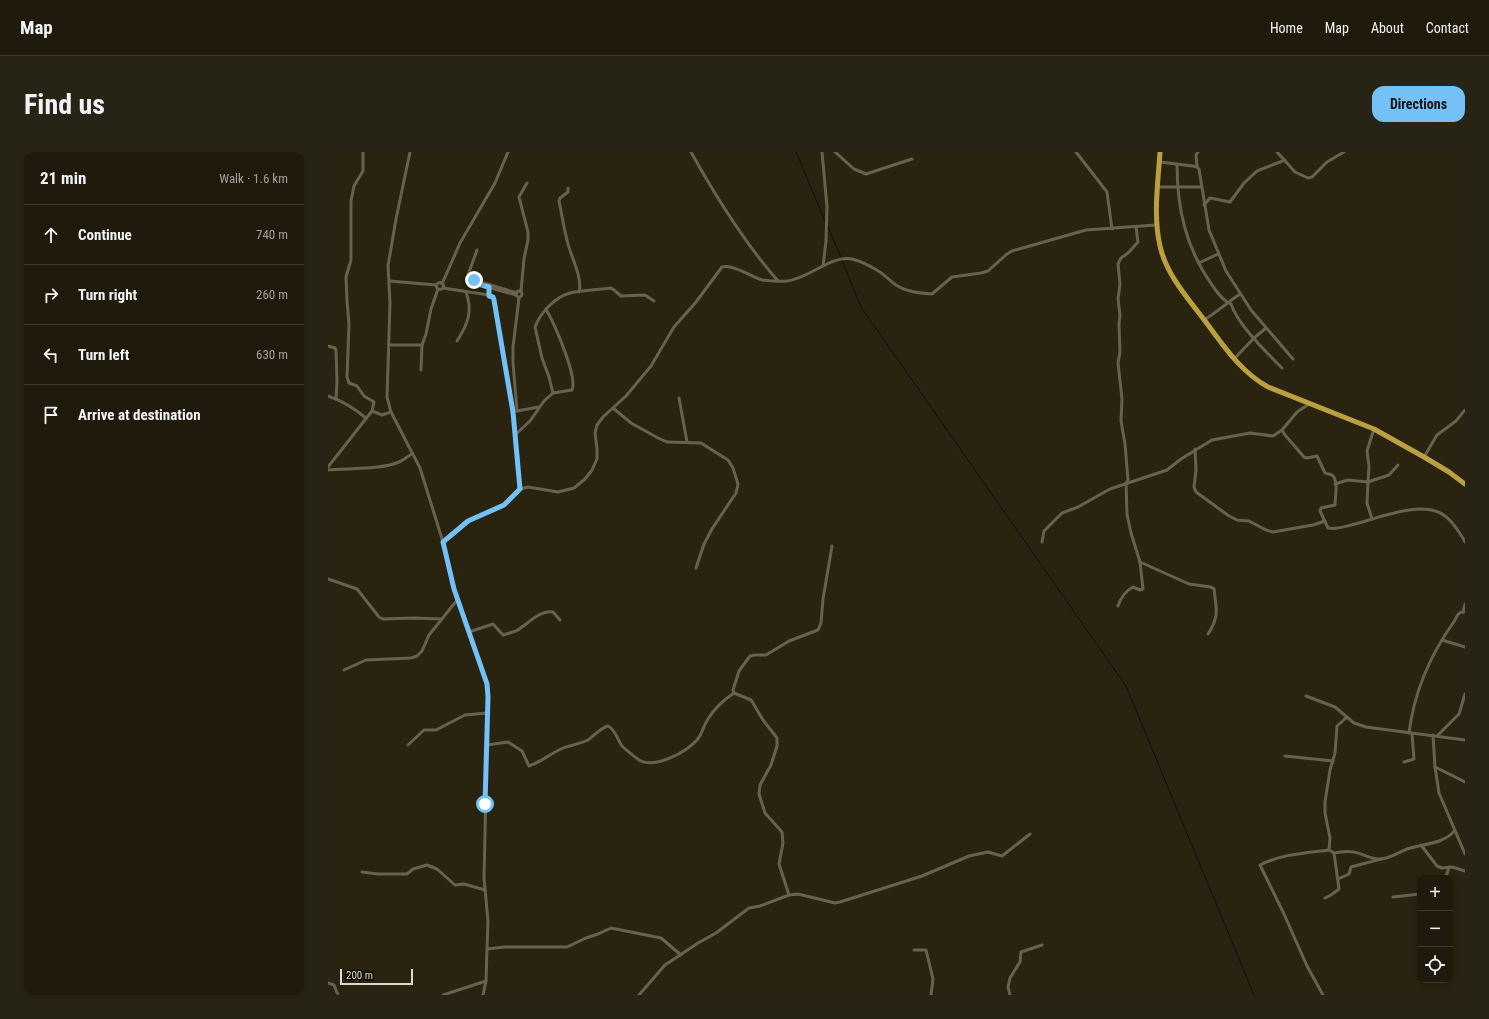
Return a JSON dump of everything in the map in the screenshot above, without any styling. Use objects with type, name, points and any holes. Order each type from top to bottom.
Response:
[{"type":"highway","points":[[1160,152],[1156,225],[1162,253],[1171,273],[1234,359],[1246,372],[1281,394],[1374,429],[1449,472],[1465,484]]},
{"type":"street","points":[[328,467],[372,411],[374,402],[364,396],[357,386],[349,382],[347,377],[350,324],[346,277],[351,260],[351,201],[354,186],[363,171],[363,152]]},
{"type":"street","points":[[410,152],[388,266],[390,281],[387,391],[391,412],[420,468],[443,542],[458,599],[487,684],[485,831],[488,921],[486,981],[483,995]]},
{"type":"street","points":[[443,288],[442,284],[460,243],[495,183],[508,152]]},
{"type":"street","points":[[691,152],[705,177],[760,260],[778,280]]},
{"type":"street","points":[[822,152],[827,207],[826,241],[823,266]]},
{"type":"street","points":[[835,152],[854,169],[866,174],[912,158]]},
{"type":"street","points":[[1077,152],[1107,192],[1112,229]]},
{"type":"street","points":[[1198,152],[1196,155],[1197,167],[1200,172],[1200,187],[1210,236],[1218,254],[1226,271],[1251,310],[1293,359]]},
{"type":"street","points":[[1277,152],[1296,172],[1308,178],[1312,177],[1327,162],[1344,152]]},
{"type":"street","points":[[1204,205],[1210,198],[1230,202],[1244,183],[1257,171],[1285,160]]},
{"type":"street","points":[[1160,162],[1197,167]]},
{"type":"street","points":[[1177,164],[1180,210],[1189,243],[1199,263],[1210,282],[1227,303],[1231,304],[1233,311],[1254,338],[1282,368]]},
{"type":"street","points":[[518,411],[513,347],[518,294],[528,240],[528,232],[519,197],[527,184]]},
{"type":"street","points":[[1158,187],[1200,187]]},
{"type":"street","points":[[568,188],[568,192],[560,198],[559,201],[568,244],[576,265],[580,287],[579,292]]},
{"type":"street","points":[[443,542],[468,521],[504,505],[520,489],[528,487],[558,492],[574,488],[585,480],[597,459],[595,429],[603,417],[626,396],[646,372],[674,328],[696,302],[722,267],[728,266],[762,280],[786,281],[795,280],[823,266],[843,259],[854,260],[879,271],[905,290],[933,294],[952,277],[988,271],[1012,251],[1086,230],[1156,225]]},
{"type":"street","points":[[1118,606],[1121,598],[1129,589],[1133,587],[1140,590],[1143,589],[1140,562],[1127,514],[1126,483],[1128,480],[1128,467],[1121,421],[1122,399],[1118,363],[1120,352],[1118,324],[1120,314],[1118,299],[1120,284],[1118,264],[1121,258],[1138,242],[1136,227]]},
{"type":"street","points":[[477,250],[468,275],[473,283],[518,294]]},
{"type":"street","points":[[1199,263],[1218,254]]},
{"type":"street","points":[[471,280],[518,294]]},
{"type":"street","points":[[390,281],[437,287],[493,297],[513,412],[520,489]]},
{"type":"street","points":[[421,370],[422,345],[438,283],[442,284]]},
{"type":"street","points":[[489,287],[489,296]]},
{"type":"street","points":[[553,393],[535,330],[535,325],[546,310],[566,295],[579,292],[613,289],[620,296],[645,295],[654,301]]},
{"type":"street","points":[[458,341],[469,317],[470,307],[466,292]]},
{"type":"street","points":[[1204,320],[1240,294]]},
{"type":"street","points":[[516,434],[530,421],[539,407],[553,393],[570,391],[574,388],[568,363],[554,324],[546,310]]},
{"type":"street","points":[[1234,359],[1266,328]]},
{"type":"street","points":[[389,345],[422,345]]},
{"type":"street","points":[[328,346],[334,347],[336,350],[336,399]]},
{"type":"street","points":[[328,396],[354,408],[366,418]]},
{"type":"street","points":[[679,398],[687,442]]},
{"type":"street","points":[[1042,542],[1044,531],[1059,515],[1078,507],[1110,489],[1167,470],[1195,449],[1212,440],[1250,433],[1273,436],[1282,430],[1297,412],[1309,404]]},
{"type":"street","points":[[513,412],[539,407]]},
{"type":"street","points":[[613,408],[631,423],[653,436],[667,442],[701,443],[728,460],[734,471],[738,484],[736,493],[712,529],[704,544],[696,568]]},
{"type":"street","points":[[1424,457],[1437,435],[1456,421],[1465,410]]},
{"type":"street","points":[[372,411],[382,415],[391,412]]},
{"type":"street","points":[[1372,519],[1368,503],[1369,466],[1367,451],[1374,429]]},
{"type":"street","points":[[1282,430],[1285,436],[1304,457],[1318,457],[1325,473],[1332,476],[1337,490],[1335,505],[1320,510],[1327,527],[1331,529],[1395,512],[1420,509],[1436,511],[1445,516],[1465,542]]},
{"type":"street","points":[[1195,449],[1196,470],[1194,487],[1196,492],[1229,516],[1237,520],[1249,521],[1273,532],[1313,525],[1325,521]]},
{"type":"street","points":[[328,470],[393,464],[402,461],[412,454]]},
{"type":"street","points":[[1335,484],[1348,480],[1368,482],[1389,475],[1398,465]]},
{"type":"street","points":[[487,744],[508,742],[522,752],[529,766],[546,759],[561,749],[588,740],[603,728],[608,726],[612,729],[624,748],[636,758],[648,763],[662,762],[676,755],[694,743],[703,732],[708,717],[734,693],[733,690],[737,676],[750,656],[755,654],[766,655],[789,641],[818,630],[821,623],[823,599],[832,546]]},
{"type":"street","points":[[1140,562],[1189,584],[1211,587],[1214,589],[1217,612],[1212,628],[1208,634]]},
{"type":"street","points":[[328,579],[357,590],[379,617],[383,619],[441,619]]},
{"type":"street","points":[[344,670],[366,660],[411,658],[417,656],[422,651],[429,635],[458,599]]},
{"type":"street","points":[[1404,762],[1414,759],[1411,734],[1414,705],[1427,666],[1458,614],[1464,612],[1465,604]]},
{"type":"street","points":[[470,632],[493,624],[503,635],[516,630],[548,611],[554,612],[560,620]]},
{"type":"street","points":[[1442,640],[1465,647]]},
{"type":"street","points":[[734,693],[751,700],[763,720],[777,738],[777,746],[771,765],[760,785],[759,794],[765,813],[782,832],[783,843],[779,864],[789,895]]},
{"type":"street","points":[[1435,735],[1457,718],[1464,704],[1465,694]]},
{"type":"street","points":[[1306,696],[1335,707],[1354,723],[1366,727],[1465,740]]},
{"type":"street","points":[[408,745],[424,730],[436,730],[465,715],[487,713]]},
{"type":"street","points":[[1329,850],[1329,831],[1325,813],[1325,802],[1337,741],[1337,726],[1347,717]]},
{"type":"street","points":[[1435,735],[1435,767],[1441,799],[1465,854]]},
{"type":"street","points":[[1285,756],[1333,761]]},
{"type":"street","points":[[1435,767],[1465,782]]},
{"type":"street","points":[[1338,879],[1349,874],[1351,868],[1377,861],[1421,845],[1435,842],[1452,834],[1455,830]]},
{"type":"street","points":[[639,995],[665,965],[716,933],[749,908],[760,906],[789,895],[803,894],[835,903],[840,902],[922,876],[968,856],[988,852],[1002,856],[1030,834]]},
{"type":"street","points":[[1421,845],[1437,866],[1465,871]]},
{"type":"street","points":[[1323,995],[1306,966],[1284,914],[1260,865],[1269,860],[1281,857],[1329,850],[1334,853],[1350,851],[1368,857],[1381,859]]},
{"type":"street","points":[[1325,898],[1339,889],[1334,853]]},
{"type":"street","points":[[362,872],[378,874],[407,874],[413,869],[427,865],[437,869],[455,885],[464,884],[486,890]]},
{"type":"street","points":[[1446,875],[1449,867]]},
{"type":"street","points":[[1393,897],[1417,894]]},
{"type":"street","points":[[487,949],[510,947],[570,947],[586,938],[611,928],[661,938],[681,955]]},
{"type":"street","points":[[1010,995],[1008,987],[1010,978],[1020,962],[1021,952],[1042,945]]},
{"type":"street","points":[[914,950],[926,950],[933,979],[931,995]]},
{"type":"street","points":[[443,995],[486,981]]},
{"type":"street","points":[[328,984],[334,985],[338,995]]},
{"type":"waterway","points":[[796,152],[825,221]]},
{"type":"waterway","points":[[828,227],[841,257]]},
{"type":"waterway","points":[[842,260],[861,307],[1126,686],[1254,995]]},
{"type":"route","points":[[474,280],[471,280],[473,283],[489,287],[489,296],[493,297],[494,300],[513,412],[520,489],[504,505],[468,521],[443,542],[454,589],[484,671],[487,684],[488,697],[485,804]]}]
